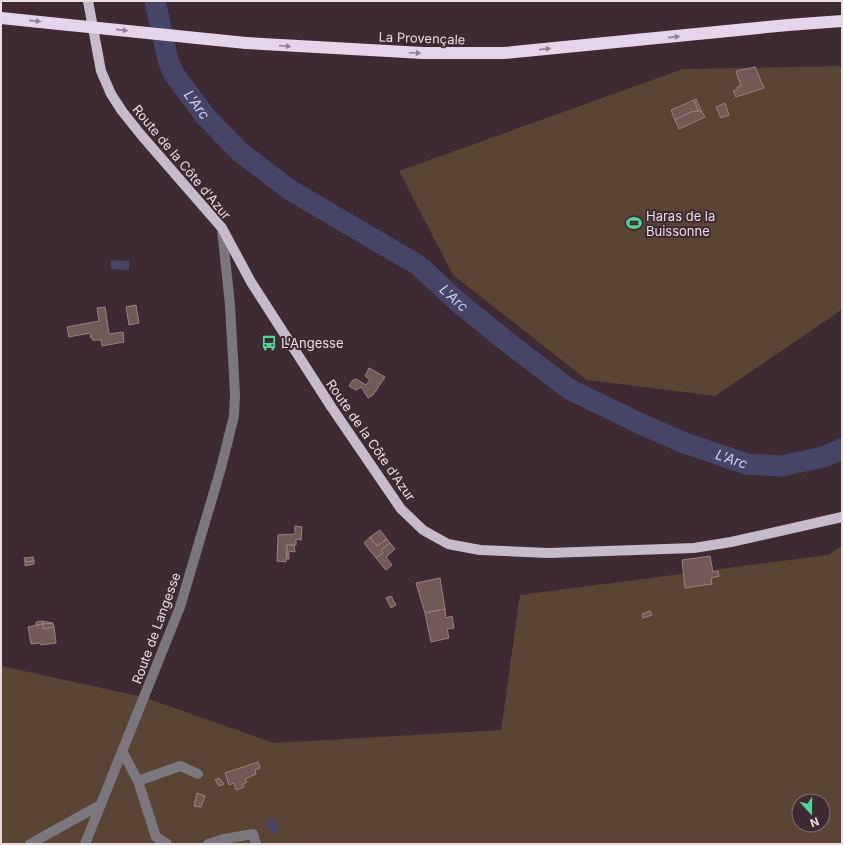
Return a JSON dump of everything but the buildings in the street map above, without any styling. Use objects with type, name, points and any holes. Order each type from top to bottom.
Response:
[{"type":"highway","name":"La Provençale","points":[[1,18],[246,43],[423,53],[504,53],[842,21]]},
{"type":"main road","name":"Route de la Côte d'Azur","points":[[88,1],[101,71],[111,94],[122,111],[142,136],[222,228],[251,282],[294,350],[401,509],[423,530],[448,544],[480,550],[549,553],[694,548],[731,542],[842,517]]},
{"type":"street","name":"Route de Langesse","points":[[84,844],[180,607],[221,468],[234,416],[235,394],[230,305],[222,228]]},
{"type":"street","points":[[122,751],[138,781],[156,837],[167,844]]},
{"type":"street","points":[[138,781],[180,766],[198,774]]},
{"type":"street","points":[[30,844],[100,805]]},
{"type":"street","points":[[208,844],[224,839],[253,834],[256,844]]},
{"type":"shaded area","name":"Haras de la Buissonne","points":[[839,66],[842,69],[842,306],[840,311],[715,396],[587,380],[453,275],[399,171],[683,69]]},
{"type":"shaded area","points":[[111,260],[129,261],[129,270],[111,269]]},
{"type":"shaded area","points":[[842,546],[842,844],[1,844],[1,666],[143,697],[274,743],[501,730],[520,595],[828,555]]},
{"type":"shaded area","points":[[272,817],[280,829],[273,834],[265,822]]},
{"type":"waterway","name":"L'Arc","points":[[155,1],[168,60],[174,74],[206,117],[240,152],[290,190],[418,265],[458,302],[569,389],[643,425],[685,443],[746,464],[782,466],[823,457],[842,449]]},
{"type":"place","name":"Haras de la Buissonne","points":[[634,223]]},
{"type":"place","name":"L'Angesse","points":[[269,343]]}]
